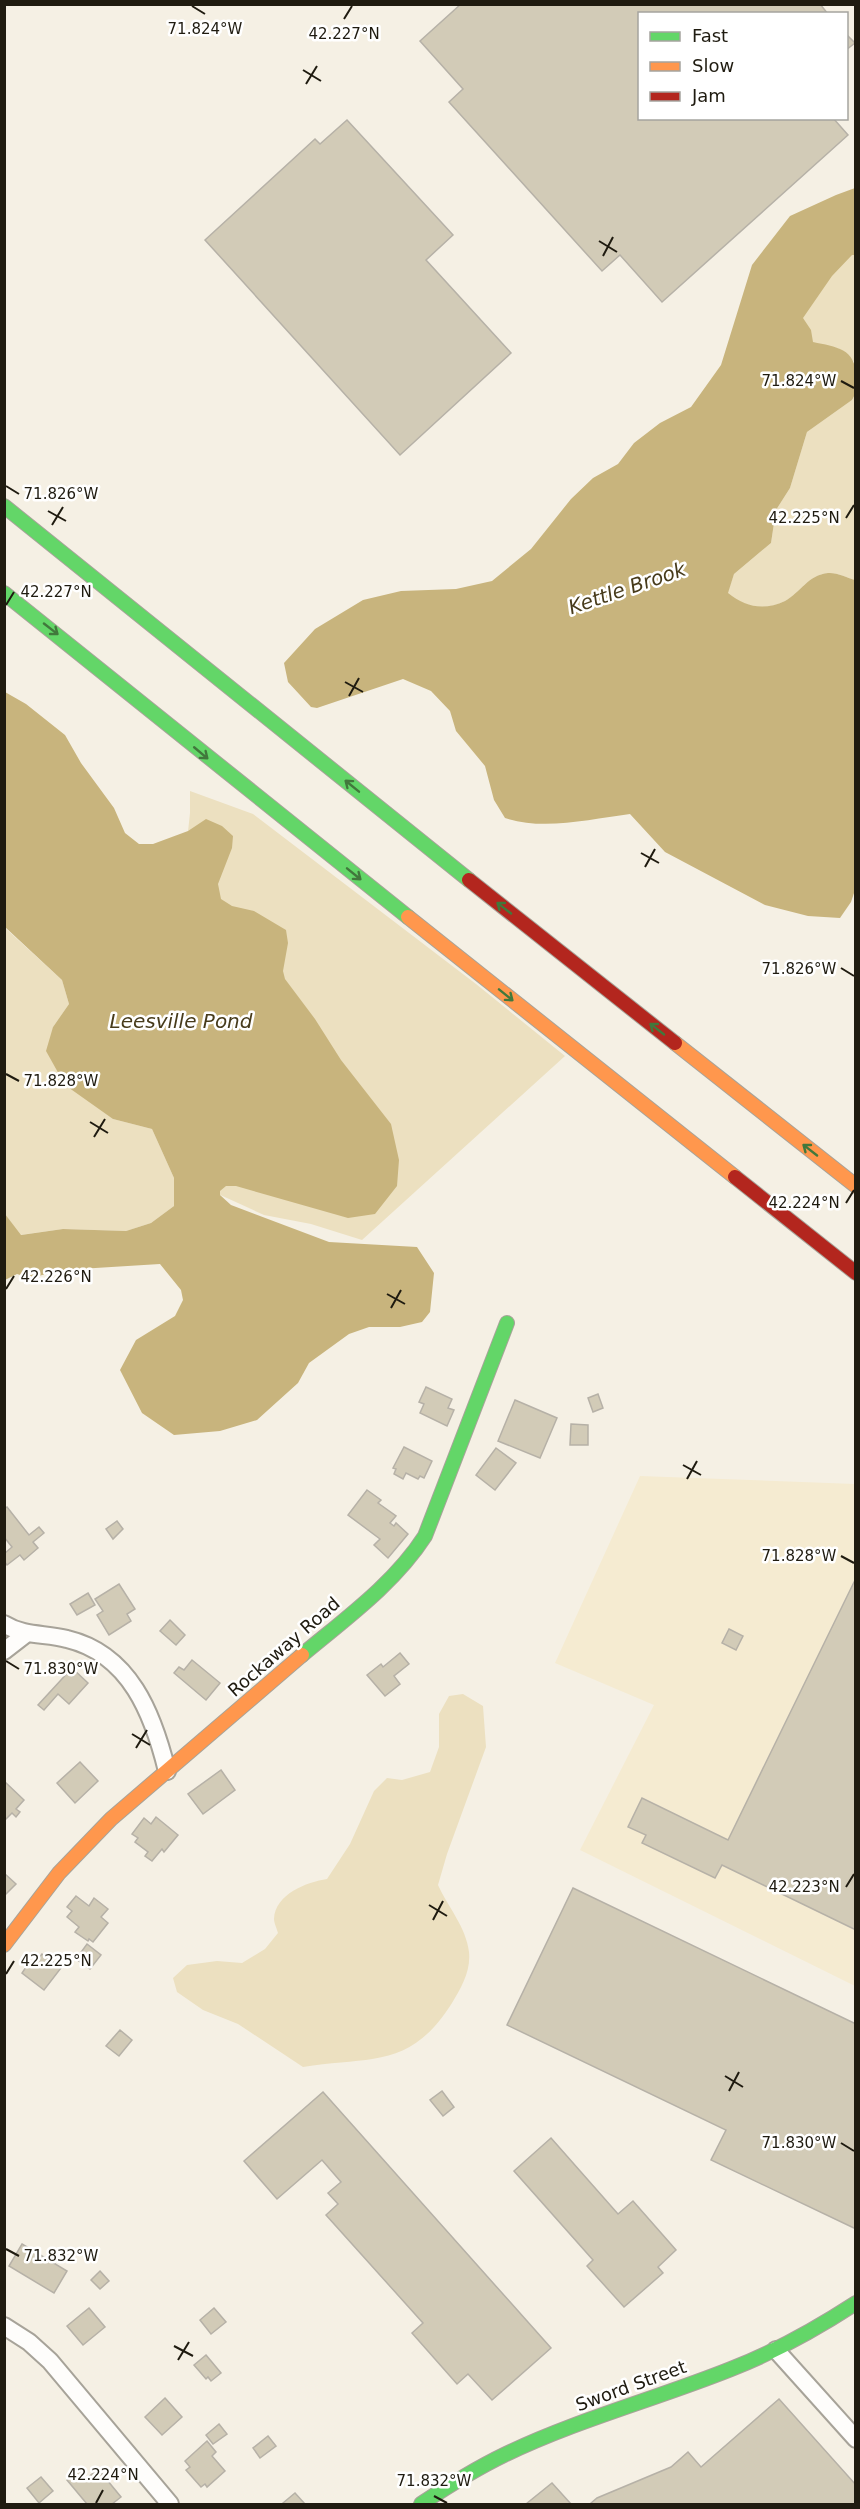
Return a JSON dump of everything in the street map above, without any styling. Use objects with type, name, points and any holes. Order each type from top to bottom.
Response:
[{"type":"main road","points":[[4,506],[472,883],[855,1186]]},
{"type":"main road","points":[[4,593],[855,1273]]},
{"type":"main road","name":"Rockaway Road","points":[[4,1945],[84,1845],[384,1585],[414,1553],[433,1518],[507,1323]]},
{"type":"main road","name":"Sword Street","points":[[421,2505],[444,2487],[491,2460],[553,2433],[776,2350],[855,2303]]},
{"type":"street","points":[[4,1624],[26,1634],[62,1637],[88,1646],[127,1677],[148,1709],[167,1771]]},
{"type":"street","points":[[4,1651],[26,1634]]},
{"type":"street","points":[[4,2326],[29,2342],[50,2361],[170,2505]]},
{"type":"street","points":[[776,2350],[855,2439]]},
{"type":"shaded area","points":[[855,238],[855,363],[839,349],[812,342],[796,330],[821,269]]},
{"type":"shaded area","points":[[855,395],[855,580],[835,573],[821,574],[810,580],[785,601],[762,607],[748,605],[727,594],[734,574],[771,543],[776,510],[790,488],[807,432],[852,400]]},
{"type":"shaded area","name":"Leesville Pond","points":[[190,791],[253,814],[476,984],[565,1056],[362,1240],[311,1224],[264,1215],[205,1188],[182,887],[190,813]]},
{"type":"shaded area","points":[[4,927],[62,980],[69,1004],[53,1027],[113,1119],[152,1129],[174,1178],[174,1206],[151,1223],[126,1231],[63,1229],[20,1235],[5,1214]]},
{"type":"shaded area","points":[[640,1476],[855,1484],[855,1986],[580,1850],[654,1705],[555,1663]]},
{"type":"shaded area","points":[[463,1694],[483,1706],[486,1747],[438,1885],[464,1934],[469,1959],[462,1985],[436,2025],[420,2040],[404,2050],[387,2056],[303,2067],[238,2024],[203,2010],[177,1992],[173,1978],[187,1965],[217,1961],[242,1963],[265,1949],[278,1933],[274,1919],[280,1903],[286,1896],[302,1886],[327,1879],[350,1844],[374,1791],[387,1778],[402,1780],[430,1772],[439,1747],[439,1714],[449,1696]]},
{"type":"water","name":"Kettle Brook","points":[[855,188],[855,255],[852,255],[832,276],[803,318],[811,330],[813,342],[843,350],[853,360],[856,377],[855,395],[852,400],[807,432],[790,488],[776,510],[771,543],[734,574],[728,593],[741,602],[762,607],[785,601],[810,580],[821,574],[835,573],[855,580],[855,890],[851,902],[840,918],[808,916],[765,905],[665,852],[630,814],[551,824],[535,824],[505,818],[494,800],[485,766],[456,731],[450,711],[431,691],[403,679],[317,708],[311,707],[288,682],[284,663],[315,629],[363,600],[401,591],[456,589],[492,581],[531,549],[571,499],[593,478],[618,464],[634,443],[660,423],[691,407],[721,365],[752,265],[790,216]]},
{"type":"water","name":"Leesville Pond","points":[[5,692],[26,704],[65,735],[81,763],[114,808],[125,833],[139,844],[153,844],[188,831],[206,819],[222,826],[233,836],[232,848],[218,884],[221,899],[232,906],[254,911],[286,930],[288,943],[283,971],[285,979],[315,1019],[341,1060],[391,1124],[399,1160],[397,1186],[375,1214],[348,1218],[236,1186],[226,1186],[220,1191],[220,1195],[231,1205],[329,1242],[417,1247],[434,1273],[430,1312],[422,1322],[400,1327],[369,1327],[349,1334],[309,1363],[298,1383],[257,1420],[220,1431],[174,1435],[142,1413],[120,1370],[136,1340],[175,1316],[183,1300],[181,1290],[160,1264],[63,1270],[30,1278],[17,1274],[5,1280],[5,1214],[21,1235],[63,1229],[126,1231],[151,1223],[174,1206],[174,1178],[152,1129],[113,1119],[65,1085],[46,1051],[53,1027],[69,1004],[62,980],[5,927]]},
{"type":"building","points":[[461,4],[820,4],[826,12],[638,12],[638,120],[835,120],[848,135],[662,302],[620,255],[602,271],[449,102],[463,89],[420,41]]},
{"type":"building","points":[[848,36],[855,43],[848,48]]},
{"type":"building","points":[[347,120],[453,235],[426,260],[511,353],[400,455],[205,240],[315,139],[320,144]]},
{"type":"building","points":[[426,1387],[452,1399],[448,1408],[454,1410],[447,1426],[420,1413],[424,1404],[419,1402]]},
{"type":"building","points":[[598,1394],[603,1408],[593,1412],[588,1398]]},
{"type":"building","points":[[515,1400],[557,1418],[540,1458],[498,1441]]},
{"type":"building","points":[[571,1424],[588,1425],[588,1445],[570,1445]]},
{"type":"building","points":[[404,1447],[432,1461],[424,1478],[420,1476],[418,1479],[406,1473],[403,1479],[394,1474],[396,1469],[393,1468]]},
{"type":"building","points":[[496,1448],[516,1463],[495,1490],[476,1475]]},
{"type":"building","points":[[367,1490],[381,1500],[378,1503],[396,1516],[390,1523],[394,1526],[396,1523],[408,1534],[388,1558],[374,1545],[380,1539],[348,1515]]},
{"type":"building","points":[[7,1507],[29,1535],[39,1527],[44,1533],[33,1542],[38,1548],[24,1560],[20,1555],[7,1565],[4,1561],[4,1554],[12,1547],[4,1537],[4,1509]]},
{"type":"building","points":[[117,1521],[123,1529],[113,1539],[106,1529]]},
{"type":"building","points":[[856,1578],[856,1930],[722,1865],[715,1878],[642,1843],[646,1835],[628,1827],[642,1798],[728,1840]]},
{"type":"building","points":[[119,1584],[135,1609],[127,1614],[131,1621],[109,1635],[97,1615],[103,1611],[95,1599]]},
{"type":"building","points":[[88,1593],[95,1605],[77,1615],[70,1604]]},
{"type":"building","points":[[170,1620],[185,1635],[176,1645],[160,1631]]},
{"type":"building","points":[[729,1629],[743,1636],[736,1650],[722,1643]]},
{"type":"building","points":[[400,1653],[409,1664],[394,1676],[400,1684],[385,1696],[367,1675],[381,1664],[383,1667]]},
{"type":"building","points":[[192,1660],[220,1683],[206,1700],[174,1673],[179,1667],[184,1670]]},
{"type":"building","points":[[72,1668],[88,1683],[69,1704],[58,1694],[44,1710],[38,1705]]},
{"type":"building","points":[[80,1762],[98,1781],[75,1803],[57,1783]]},
{"type":"building","points":[[221,1770],[235,1790],[203,1814],[188,1794]]},
{"type":"building","points":[[4,1781],[24,1800],[16,1809],[20,1812],[16,1817],[12,1813],[5,1820]]},
{"type":"building","points":[[156,1817],[178,1835],[164,1852],[162,1849],[152,1861],[145,1856],[148,1852],[135,1842],[138,1838],[132,1834],[144,1818],[151,1824]]},
{"type":"building","points":[[4,1873],[16,1884],[4,1896]]},
{"type":"building","points":[[573,1888],[856,2024],[856,2229],[711,2160],[726,2130],[507,2025]]},
{"type":"building","points":[[76,1896],[89,1906],[94,1898],[108,1909],[101,1917],[108,1923],[93,1942],[75,1932],[79,1927],[67,1917],[72,1911],[67,1907]]},
{"type":"building","points":[[87,1944],[101,1955],[90,1969],[76,1959]]},
{"type":"building","points":[[42,1954],[61,1968],[44,1990],[22,1973],[30,1961],[34,1964]]},
{"type":"building","points":[[120,2030],[132,2040],[119,2056],[106,2046]]},
{"type":"building","points":[[442,2091],[454,2107],[443,2116],[430,2100]]},
{"type":"building","points":[[323,2092],[551,2348],[492,2400],[468,2374],[457,2384],[412,2333],[423,2323],[326,2215],[338,2204],[328,2193],[341,2182],[322,2160],[277,2199],[244,2161]]},
{"type":"building","points":[[551,2138],[618,2214],[633,2201],[676,2250],[658,2267],[663,2273],[624,2307],[587,2266],[593,2260],[514,2171]]},
{"type":"building","points":[[22,2244],[67,2271],[54,2293],[9,2266]]},
{"type":"building","points":[[100,2271],[109,2281],[100,2289],[91,2280]]},
{"type":"building","points":[[89,2308],[105,2327],[83,2345],[67,2326]]},
{"type":"building","points":[[214,2308],[226,2322],[211,2334],[200,2320]]},
{"type":"building","points":[[206,2355],[221,2373],[211,2381],[208,2377],[206,2379],[194,2365]]},
{"type":"building","points":[[165,2398],[182,2417],[162,2435],[145,2417]]},
{"type":"building","points":[[779,2399],[856,2485],[856,2504],[590,2504],[597,2498],[671,2467],[688,2452],[701,2467]]},
{"type":"building","points":[[219,2424],[227,2434],[213,2444],[206,2435]]},
{"type":"building","points":[[268,2436],[276,2446],[260,2458],[253,2448]]},
{"type":"building","points":[[207,2441],[216,2452],[212,2456],[225,2471],[207,2487],[205,2484],[201,2487],[186,2470],[190,2467],[185,2461]]},
{"type":"building","points":[[98,2469],[121,2497],[112,2504],[87,2504],[67,2480],[79,2470],[86,2479]]},
{"type":"building","points":[[41,2477],[53,2491],[39,2503],[27,2488]]},
{"type":"building","points":[[552,2483],[571,2504],[526,2504]]},
{"type":"building","points":[[295,2493],[305,2504],[283,2503]]},
{"type":"traffic: fast","points":[[4,506],[469,880]]},
{"type":"traffic: fast","points":[[4,593],[408,917]]},
{"type":"traffic: fast","points":[[302,1655],[384,1585],[399,1570],[425,1536],[507,1323]]},
{"type":"traffic: fast","points":[[421,2504],[483,2466],[531,2442],[747,2362],[795,2339],[856,2303]]},
{"type":"traffic: slow","points":[[408,917],[735,1177]]},
{"type":"traffic: slow","points":[[675,1043],[856,1186]]},
{"type":"traffic: slow","points":[[4,1945],[59,1873],[111,1819],[302,1655]]},
{"type":"traffic: jam","points":[[469,880],[675,1043]]},
{"type":"traffic: jam","points":[[735,1177],[856,1273]]}]
